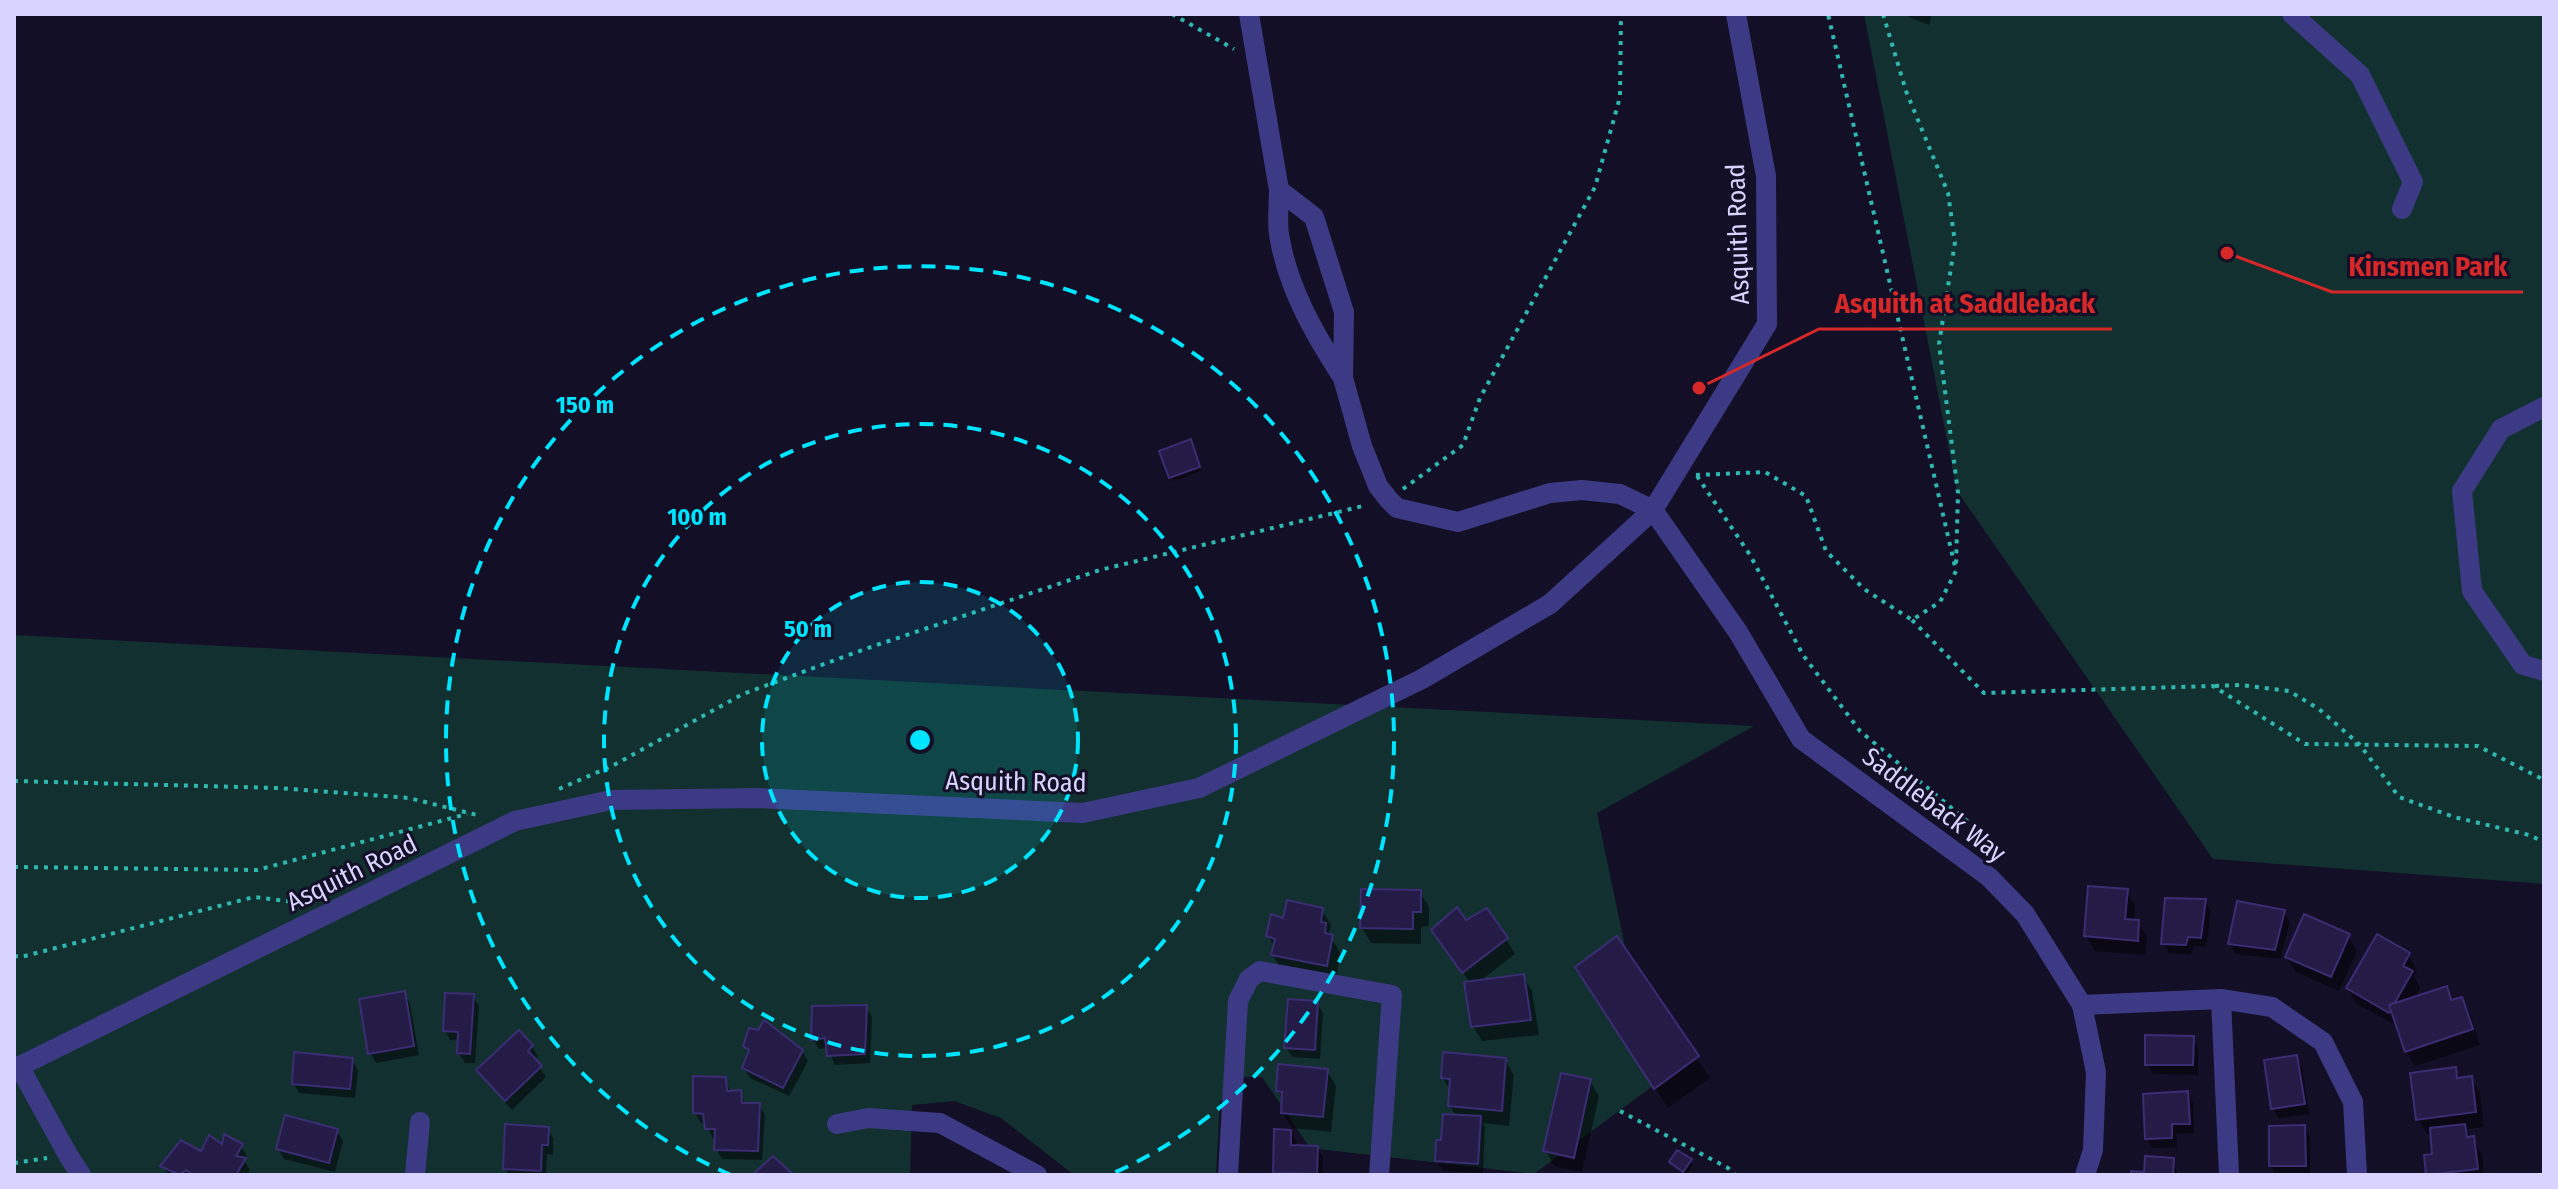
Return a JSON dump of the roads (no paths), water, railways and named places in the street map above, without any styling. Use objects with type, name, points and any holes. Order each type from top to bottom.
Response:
[{"type":"street","points":[[1249,14],[1279,190],[1278,234],[1313,332],[1343,378]]},
{"type":"street","name":"Asquith Road","points":[[17,1067],[515,821],[611,800],[714,798],[1083,813],[1199,788],[1422,679],[1550,604],[1653,510],[1689,470],[1767,324],[1766,176],[1736,14]]},
{"type":"street","points":[[2292,14],[2360,75],[2413,182],[2402,209]]},
{"type":"street","points":[[1279,190],[1314,217],[1344,312],[1343,378],[1362,446],[1378,486],[1397,508],[1458,522],[1550,493],[1582,490],[1620,494],[1653,510]]},
{"type":"street","points":[[2544,407],[2501,429],[2462,491],[2472,591],[2523,665],[2544,671]]},
{"type":"street","name":"Saddleback Way","points":[[1653,510],[1738,632],[1801,739],[1989,877],[2025,914],[2082,1005],[2096,1072],[2093,1150],[2085,1175]]},
{"type":"street","points":[[1228,1175],[1238,1001],[1249,979],[1260,971],[1392,995],[1379,1175]]},
{"type":"street","points":[[2221,999],[2229,1175]]},
{"type":"street","points":[[2082,1005],[2221,999],[2272,1007],[2323,1042],[2353,1102],[2357,1175]]},
{"type":"street","points":[[17,1067],[81,1175]]},
{"type":"street","points":[[837,1124],[868,1118],[940,1123],[1037,1175]]},
{"type":"street","points":[[415,1175],[420,1122]]},
{"type":"place","name":"Kinsmen Park","points":[[2227,253]]},
{"type":"place","name":"Asquith at Saddleback","points":[[1699,388]]}]
